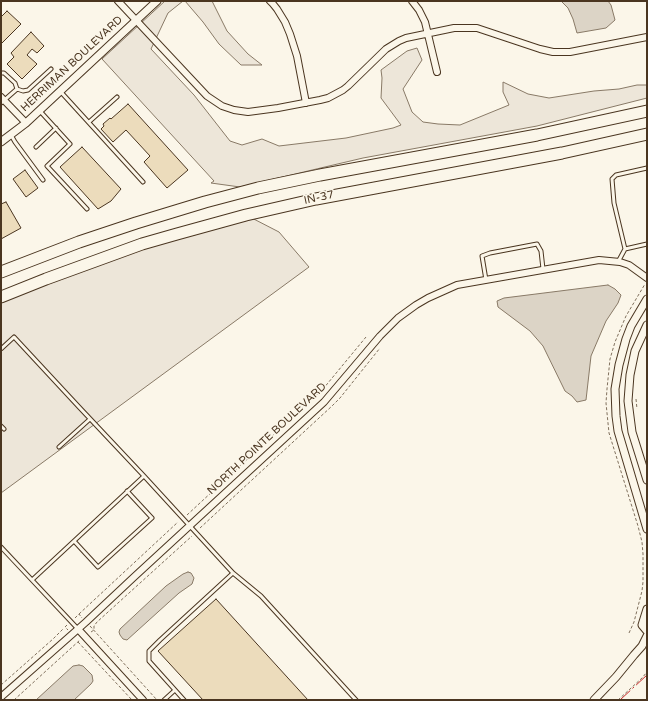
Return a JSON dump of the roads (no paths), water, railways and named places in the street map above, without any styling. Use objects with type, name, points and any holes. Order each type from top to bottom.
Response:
[{"type":"highway","name":"IN-37","points":[[1,272],[136,222],[258,188],[320,175],[537,135],[647,111]]},
{"type":"highway","name":"IN-37","points":[[1,297],[52,276],[142,244],[246,215],[316,198],[520,161],[647,134]]},
{"type":"street","points":[[118,1],[202,92],[222,106],[248,112],[328,98],[343,90],[386,49],[396,43],[406,38],[454,28],[477,28],[553,52],[570,52],[647,37]]},
{"type":"street","name":"HERRIMAN BOULEVARD","points":[[1,142],[40,110],[157,1]]},
{"type":"street","points":[[270,1],[285,22],[290,34],[297,56],[306,103]]},
{"type":"street","points":[[412,1],[423,16],[437,72]]},
{"type":"street","points":[[2,100],[26,122]]},
{"type":"street","name":"NORTH POINTE BOULEVARD","points":[[1,697],[324,402],[380,336],[398,318],[416,305],[457,285],[599,260],[629,265],[647,278]]},
{"type":"street","points":[[647,299],[631,326],[626,339],[619,365],[615,389],[618,431],[647,529]]},
{"type":"street","points":[[647,325],[635,351],[630,375],[628,401],[632,432],[647,480]]},
{"type":"street","points":[[647,609],[642,625],[647,631]]},
{"type":"street","points":[[78,628],[144,700]]},
{"type":"street","points":[[594,700],[645,647],[647,636]]},
{"type":"lane","points":[[17,89],[23,91],[28,90],[51,69]]},
{"type":"lane","points":[[1,73],[4,73],[15,83],[17,89]]},
{"type":"lane","points":[[2,100],[17,89]]},
{"type":"lane","points":[[60,91],[143,182]]},
{"type":"lane","points":[[89,122],[116,97]]},
{"type":"lane","points":[[40,110],[70,144],[47,166],[87,209]]},
{"type":"lane","points":[[36,147],[56,128]]},
{"type":"lane","points":[[11,135],[43,180]]},
{"type":"lane","points":[[626,249],[614,203],[612,179],[616,175],[647,168]]},
{"type":"lane","points":[[486,280],[482,256],[490,253],[537,244],[541,251],[543,270]]},
{"type":"lane","points":[[618,262],[626,249],[647,244]]},
{"type":"lane","points":[[1,349],[14,337],[233,573],[261,596],[356,700]]},
{"type":"lane","points":[[59,447],[90,419]]},
{"type":"lane","points":[[1,426],[4,429]]},
{"type":"lane","points":[[32,580],[144,476]]},
{"type":"lane","points":[[74,541],[98,568],[152,518],[127,491]]},
{"type":"lane","points":[[1,547],[78,628]]},
{"type":"lane","points":[[184,700],[149,661],[149,651],[233,573]]},
{"type":"lane","points":[[164,700],[175,690]]}]
